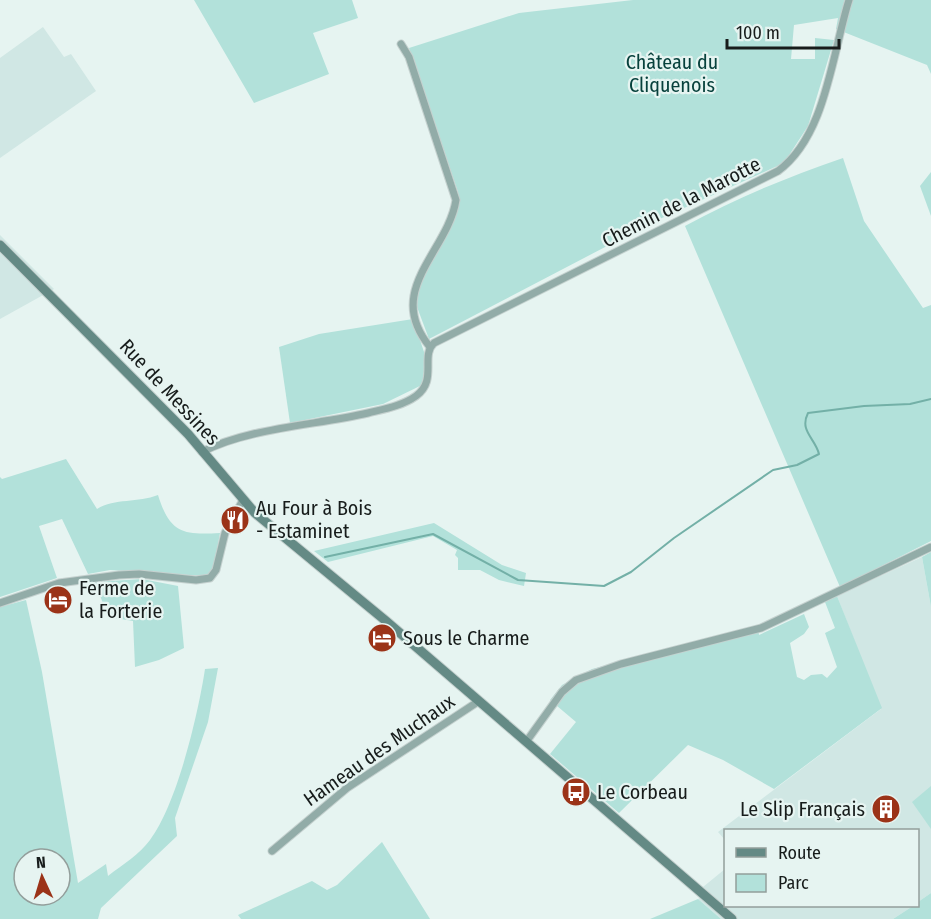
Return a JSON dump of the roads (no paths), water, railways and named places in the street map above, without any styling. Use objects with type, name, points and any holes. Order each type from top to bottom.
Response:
[{"type":"main road","name":"Rue de Messines","points":[[0,244],[157,402],[243,500],[732,919]]},
{"type":"street","name":"Chemin de la Marotte","points":[[430,347],[783,168],[802,146],[815,121],[849,0]]},
{"type":"street","points":[[202,452],[232,440],[363,414],[408,401],[421,392],[427,383],[430,347],[417,322],[414,292],[421,271],[453,211],[456,195],[424,108],[409,57],[401,44]]},
{"type":"street","points":[[0,603],[59,583],[119,575],[139,574],[196,580],[210,578],[216,570],[225,532],[243,500]]},
{"type":"street","points":[[526,742],[567,686],[610,668],[761,628],[931,547]]},
{"type":"street","name":"Hameau des Muchaux","points":[[273,851],[347,788],[479,701]]},
{"type":"waterway","points":[[325,557],[433,534],[518,580],[604,586],[631,572],[674,538],[773,470],[797,465],[819,454],[806,430],[808,413],[864,406],[910,404],[931,399]]},
{"type":"place","name":"Au Four à Bois - Estaminet","points":[[235,520]]},
{"type":"place","name":"Ferme de la Forterie","points":[[58,600]]},
{"type":"place","name":"Sous le Charme","points":[[382,638]]},
{"type":"place","name":"Le Corbeau","points":[[576,792]]},
{"type":"place","name":"Le Slip Français","points":[[886,809]]},
{"type":"park label","name":"Château du Cliquenois","points":[[672,74]]}]
